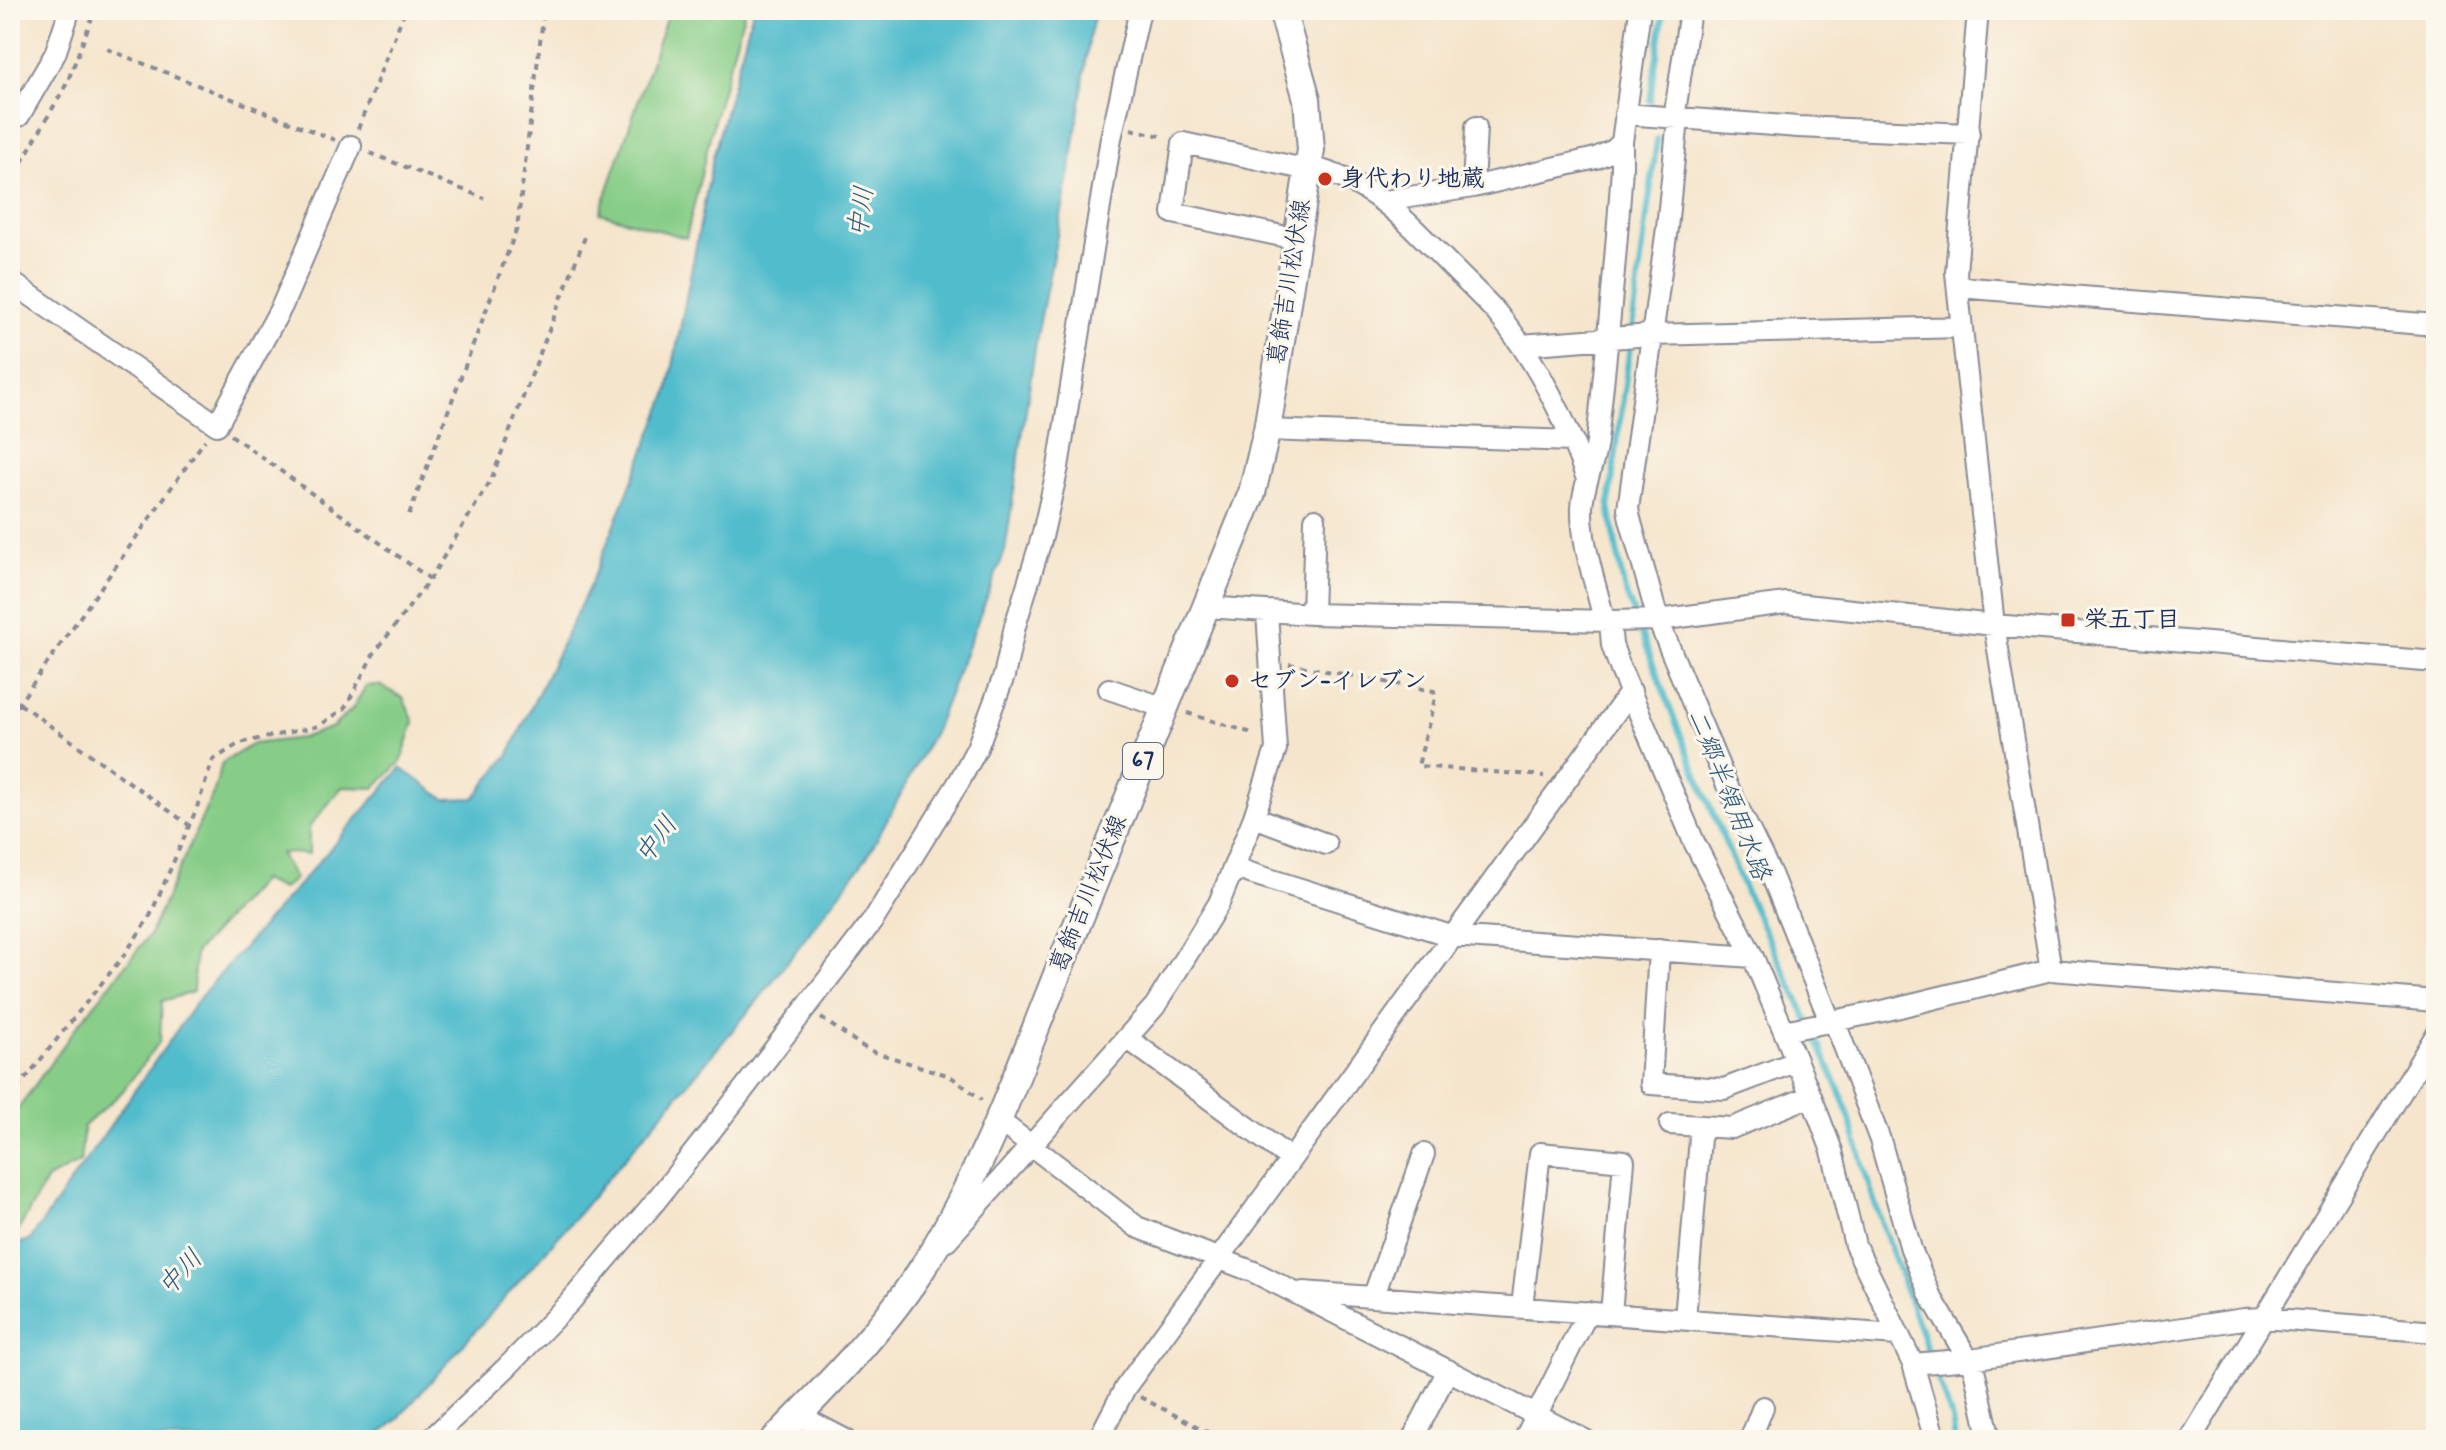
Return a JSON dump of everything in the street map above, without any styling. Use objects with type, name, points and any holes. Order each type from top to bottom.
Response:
[{"type":"main road","name":"葛飾吉川松伏線","points":[[774,1440],[864,1344],[925,1264],[951,1219],[999,1117],[1252,493],[1267,430],[1309,168],[1311,124],[1307,99],[1282,10]]},
{"type":"street","points":[[430,1440],[570,1302],[654,1203],[874,919],[960,780],[995,703],[1042,537],[1058,467],[1114,125],[1140,10]]},
{"type":"street","points":[[1640,10],[1622,142],[1609,338],[1596,456],[1587,479],[1582,506],[1584,525],[1612,645],[1694,842],[1753,957],[1811,1096],[1832,1151],[1855,1245],[1913,1364],[1935,1440]]},
{"type":"street","points":[[1690,10],[1676,119],[1667,228],[1628,509],[1658,620],[1726,783],[1771,874],[1880,1140],[1911,1249],[1930,1295],[1970,1359],[1990,1440]]},
{"type":"street","points":[[1978,10],[1956,273],[1994,625],[2051,970]]},
{"type":"street","points":[[10,111],[19,116],[55,54],[67,18]]},
{"type":"street","points":[[1625,114],[1828,129],[1969,134]]},
{"type":"street","points":[[1473,187],[1476,127]]},
{"type":"street","points":[[1385,201],[1473,187],[1596,158],[1614,150],[1622,142]]},
{"type":"street","points":[[1296,239],[1173,213],[1183,143],[1337,175],[1385,201],[1495,312],[1521,345],[1563,417],[1587,479]]},
{"type":"street","points":[[10,281],[217,425],[282,306],[351,146]]},
{"type":"street","points":[[1958,287],[2436,325]]},
{"type":"street","points":[[1521,345],[1650,335],[1962,327]]},
{"type":"street","points":[[1267,430],[1573,441]]},
{"type":"street","points":[[1312,614],[1315,519]]},
{"type":"street","points":[[1206,607],[1312,614],[1607,621],[1658,620],[1786,603],[1994,625],[2436,662]]},
{"type":"street","points":[[925,1264],[1155,1006],[1219,903],[1271,771],[1277,742],[1267,612]]},
{"type":"street","points":[[1109,689],[1165,707]]},
{"type":"street","points":[[1098,1440],[1125,1388],[1631,691]]},
{"type":"street","points":[[1254,817],[1326,844]]},
{"type":"street","points":[[1234,868],[1451,936],[1753,957]]},
{"type":"street","points":[[1659,950],[1651,1084],[1724,1089],[1795,1062]]},
{"type":"street","points":[[1784,1031],[2051,970],[2436,1001]]},
{"type":"street","points":[[2190,1440],[2436,1035]]},
{"type":"street","points":[[1127,1038],[1291,1159]]},
{"type":"street","points":[[1670,1124],[1732,1128],[1811,1096]]},
{"type":"street","points":[[999,1117],[1137,1227],[1220,1258],[1294,1291],[1585,1440]]},
{"type":"street","points":[[1685,1319],[1701,1126]]},
{"type":"street","points":[[1522,1307],[1540,1153],[1624,1161],[1611,1314]]},
{"type":"street","points":[[1374,1295],[1424,1154]]},
{"type":"street","points":[[1294,1291],[1897,1335]]},
{"type":"street","points":[[1524,1440],[1588,1312]]},
{"type":"street","points":[[1913,1364],[1970,1359],[2263,1318],[2436,1332]]},
{"type":"street","points":[[1412,1440],[1448,1370]]},
{"type":"street","points":[[1750,1440],[1763,1407]]},
{"type":"street","points":[[798,1415],[846,1440]]},
{"type":"path","points":[[10,183],[67,83],[95,10]]},
{"type":"path","points":[[351,146],[405,10]]},
{"type":"path","points":[[409,515],[517,228],[544,10]]},
{"type":"path","points":[[107,49],[484,198]]},
{"type":"path","points":[[1114,125],[1183,143]]},
{"type":"path","points":[[10,1098],[134,942],[150,916],[213,760],[240,743],[319,726],[345,708],[373,655],[430,579],[491,480],[585,237]]},
{"type":"path","points":[[10,716],[217,425],[430,579]]},
{"type":"path","points":[[1271,660],[1434,691],[1435,698],[1418,766],[1556,777],[1563,783]]},
{"type":"path","points":[[10,697],[189,825]]},
{"type":"path","points":[[1165,707],[1277,742]]},
{"type":"path","points":[[806,1007],[868,1050],[950,1076],[999,1117]]},
{"type":"path","points":[[1133,1393],[1223,1440]]},
{"type":"green space","points":[[669,10],[745,10],[716,112],[686,238],[600,213]]},
{"type":"green space","points":[[379,685],[403,698],[414,722],[401,762],[374,788],[342,787],[309,827],[309,854],[280,853],[295,879],[282,889],[262,880],[195,953],[193,992],[162,1001],[160,1041],[122,1092],[84,1126],[80,1162],[47,1179],[14,1238],[10,1237],[10,1120],[75,1029],[150,934],[214,791],[222,763],[253,744],[301,738],[333,727],[352,709],[366,686]]},
{"type":"water","name":"中川","points":[[753,10],[1096,10],[1071,166],[1037,336],[1005,551],[935,730],[867,857],[759,999],[566,1228],[396,1421],[372,1440],[10,1440],[10,1246],[30,1240],[200,997],[401,768],[445,799],[474,798],[509,754],[592,581],[668,392],[713,157]]},
{"type":"waterway","name":"二郷半領用水路","points":[[1650,101],[1664,10]]},
{"type":"waterway","name":"二郷半領用水路","points":[[1657,139],[1609,506],[1624,588],[1679,731],[1744,888],[1808,1021]]},
{"type":"waterway","name":"二郷半領用水路","points":[[1813,1031],[1845,1103],[1873,1198],[1952,1419],[1955,1440]]},
{"type":"place","name":"身代わり地蔵","points":[[1325,179]]},
{"type":"place","name":"栄五丁目","points":[[2068,620]]},
{"type":"place","name":"セブン-イレブン","points":[[1232,681]]}]
